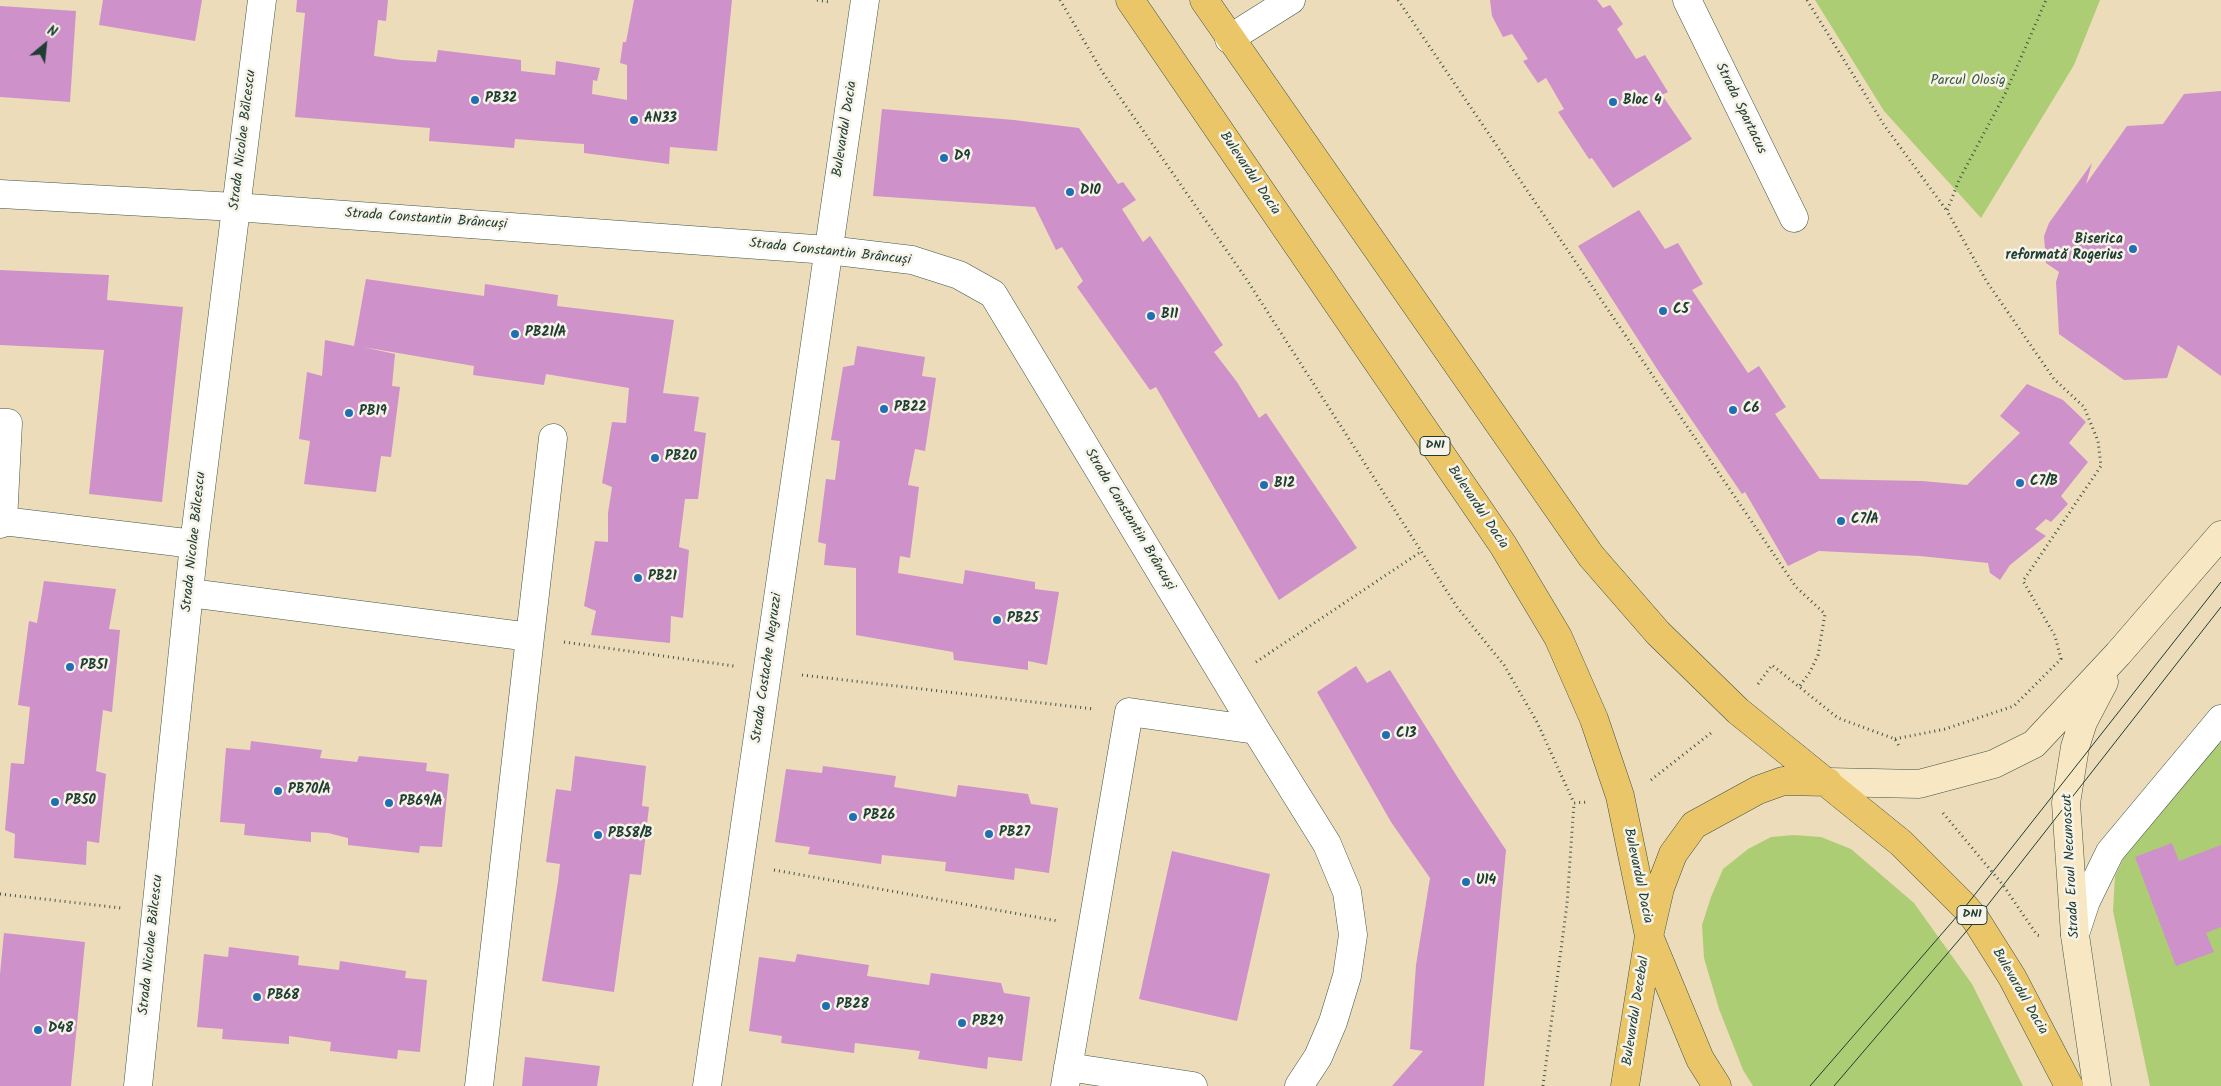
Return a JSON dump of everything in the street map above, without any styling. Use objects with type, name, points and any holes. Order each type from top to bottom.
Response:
[{"type":"main road","name":"Bulevardul Dacia","points":[[1130,0],[1503,545],[1558,637],[1594,718],[1620,796],[1649,936],[1700,1059],[1717,1086]]},
{"type":"main road","name":"Bulevardul Dacia","points":[[1204,0],[1229,39],[1591,556],[1658,633],[1738,711],[1901,843],[1976,920],[2012,976],[2069,1086]]},
{"type":"main road","name":"Strada Eroul Necunoscut","points":[[1828,782],[1919,784],[1994,764],[2034,744],[2118,654],[2221,535]]},
{"type":"main road","name":"Strada Eroul Necunoscut","points":[[2097,1086],[2076,940],[2066,803],[2069,772],[2084,722],[2118,654]]},
{"type":"main road","name":"Bulevardul Dacia","points":[[1649,936],[1660,888],[1673,854],[1694,825],[1758,790],[1783,781],[1828,782]]},
{"type":"main road","name":"Bulevardul Decebal","points":[[1625,1086],[1649,936]]},
{"type":"street","name":"Strada Nicolae Bălcescu","points":[[138,1086],[194,544],[262,0]]},
{"type":"street","points":[[1229,39],[1291,0]]},
{"type":"street","name":"Strada Spartacus","points":[[1687,0],[1794,218]]},
{"type":"street","name":"Bulevardul Dacia","points":[[828,250],[868,3]]},
{"type":"street","name":"Strada Constantin Brâncuși","points":[[0,194],[236,206],[828,250],[912,260],[959,275],[993,294],[1226,682],[1327,844],[1347,892],[1353,935],[1347,976],[1333,1022],[1318,1057],[1299,1086]]},
{"type":"street","name":"Strada Costache Negruzzi","points":[[707,1086],[828,250]]},
{"type":"street","points":[[0,422],[8,423],[1,523],[194,544]]},
{"type":"street","points":[[479,1086],[553,438]]},
{"type":"street","points":[[190,593],[530,637]]},
{"type":"street","points":[[1193,1086],[1067,1076],[1129,712],[1256,730]]},
{"type":"street","points":[[2076,940],[2086,901],[2110,852],[2221,719]]},
{"type":"path","points":[[1060,0],[1103,73],[1245,278],[1457,607],[1504,665],[1537,722],[1574,803],[1568,904],[1544,1086]]},
{"type":"path","points":[[1398,0],[1796,587],[1825,614],[1818,654],[1810,672],[1798,687]]},
{"type":"path","points":[[1574,803],[1620,796],[1649,781],[1738,711],[1772,665],[1838,718],[1895,740],[1945,729],[2014,706],[2061,659],[2055,636],[2023,581],[2101,466],[2098,441],[2084,407],[2049,371],[1987,282],[1947,211],[1884,125],[1806,0]]},
{"type":"path","points":[[1947,211],[1959,180],[2006,92],[2046,0]]},
{"type":"path","points":[[1226,682],[1422,551]]},
{"type":"path","points":[[530,637],[768,671],[1129,712]]},
{"type":"path","points":[[1895,740],[1919,784],[2002,886],[2037,935],[2076,940]]},
{"type":"path","points":[[740,864],[1091,927]]},
{"type":"path","points":[[0,894],[156,912]]},
{"type":"green space","name":"Parcul Olosig","points":[[1815,0],[2100,0],[2074,65],[1981,218],[1884,111]]},
{"type":"green space","points":[[2221,743],[2221,1086],[2150,1086],[2113,911],[2115,876],[2131,843],[2213,747]]},
{"type":"green space","points":[[1794,835],[1821,837],[1851,849],[1914,903],[1972,984],[2023,1086],[1753,1086],[1743,1070],[1719,1009],[1704,958],[1702,925],[1723,869],[1748,849],[1771,837]]},
{"type":"building","points":[[103,0],[202,0],[195,41],[99,25]]},
{"type":"building","points":[[297,0],[388,0],[386,21],[378,20],[374,56],[436,62],[438,50],[521,60],[521,71],[555,75],[556,61],[600,68],[597,81],[593,80],[592,94],[627,100],[627,65],[620,63],[623,42],[626,42],[634,0],[732,0],[717,151],[670,147],[669,164],[584,153],[584,144],[515,139],[514,148],[429,141],[430,128],[295,117],[305,13],[296,12]]},
{"type":"building","name":"Bloc 4","points":[[1490,0],[1597,0],[1603,8],[1610,5],[1623,24],[1617,29],[1636,59],[1645,55],[1668,92],[1662,95],[1692,139],[1613,188],[1592,158],[1589,159],[1558,112],[1564,109],[1546,78],[1538,83],[1523,61],[1528,59],[1512,34],[1503,37],[1492,16]]},
{"type":"building","points":[[0,6],[76,11],[70,102],[0,97]]},
{"type":"building","name":"Biserica reformată Rogerius","points":[[2221,91],[2221,376],[2178,345],[2167,378],[2124,380],[2059,334],[2056,282],[2059,272],[2046,263],[2044,236],[2049,223],[2092,163],[2086,184],[2127,126],[2163,124],[2184,94]]},
{"type":"building","points":[[882,109],[1014,120],[1079,128],[1118,184],[1123,182],[1136,200],[1122,209],[1143,242],[1150,236],[1223,345],[1214,352],[1237,382],[1259,418],[1266,413],[1357,548],[1279,600],[1156,387],[1150,390],[1077,287],[1083,281],[1062,247],[1056,250],[1035,207],[873,196]]},
{"type":"building","points":[[1639,210],[1665,249],[1678,243],[1703,284],[1692,290],[1748,373],[1759,366],[1786,407],[1775,414],[1820,479],[1922,481],[1967,485],[2020,433],[2000,416],[2027,384],[2063,400],[2086,422],[2069,443],[2088,462],[2061,496],[2068,504],[2051,522],[2046,519],[2035,529],[2046,536],[2010,565],[2000,580],[1990,573],[1988,563],[1920,556],[1819,551],[1788,566],[1745,492],[1742,494],[1659,372],[1578,246]]},
{"type":"building","points":[[0,270],[109,275],[107,300],[183,307],[162,502],[89,494],[104,350],[0,345]]},
{"type":"building","points":[[366,279],[484,296],[485,284],[558,295],[557,306],[674,320],[663,393],[699,397],[694,431],[706,433],[698,499],[685,499],[679,547],[689,550],[683,618],[671,616],[670,643],[591,635],[596,611],[584,606],[595,541],[608,542],[608,513],[612,487],[602,483],[612,422],[626,423],[629,388],[546,374],[544,385],[473,375],[474,366],[363,347],[395,354],[392,386],[400,387],[391,457],[381,456],[376,492],[304,484],[310,441],[299,439],[307,372],[322,376],[325,340],[354,346]]},
{"type":"building","points":[[857,346],[925,357],[922,376],[936,378],[925,451],[915,449],[908,485],[919,487],[910,558],[900,556],[898,573],[963,584],[965,570],[1035,582],[1035,589],[1059,592],[1047,665],[1028,661],[1028,670],[954,660],[953,652],[856,635],[856,568],[824,565],[826,544],[818,542],[826,479],[835,480],[840,441],[831,440],[843,367],[854,365]]},
{"type":"building","points":[[44,581],[116,589],[109,629],[120,630],[112,712],[103,710],[96,771],[106,774],[99,843],[87,841],[86,865],[14,858],[15,834],[5,830],[11,763],[24,764],[30,707],[18,705],[29,621],[37,623]]},
{"type":"building","points":[[1356,666],[1367,683],[1390,670],[1506,850],[1484,1086],[1392,1086],[1423,1051],[1410,1049],[1416,965],[1430,878],[1391,822],[1317,692]]},
{"type":"building","points":[[251,741],[322,750],[320,758],[357,762],[359,756],[427,763],[426,771],[449,774],[442,847],[420,846],[419,853],[348,845],[348,838],[328,833],[311,832],[311,842],[244,835],[245,824],[220,822],[226,748],[250,750]]},
{"type":"building","points":[[575,756],[646,766],[642,806],[649,807],[641,875],[630,874],[614,992],[542,981],[560,864],[546,862],[556,789],[571,791]]},
{"type":"building","points":[[823,766],[896,776],[894,787],[956,797],[958,785],[1028,794],[1031,804],[1058,808],[1049,873],[1015,868],[1014,880],[945,871],[946,862],[882,855],[881,864],[808,854],[810,847],[775,842],[786,769],[822,773]]},
{"type":"building","points":[[2172,843],[2179,861],[2221,845],[2221,927],[2206,933],[2214,952],[2176,966],[2135,857]]},
{"type":"building","points":[[1172,851],[1270,874],[1237,1021],[1139,999]]},
{"type":"building","name":"D48","points":[[4,933],[85,942],[71,1086],[0,1086],[0,974]]},
{"type":"building","points":[[229,947],[299,956],[298,965],[339,970],[340,961],[406,971],[405,978],[427,980],[420,1052],[398,1050],[397,1059],[330,1051],[331,1042],[289,1036],[289,1044],[222,1039],[223,1029],[197,1027],[204,954],[228,957]]},
{"type":"building","points":[[797,954],[869,965],[867,976],[929,985],[931,973],[1001,983],[1004,993],[1030,997],[1022,1061],[988,1057],[987,1069],[918,1059],[920,1051],[855,1043],[854,1053],[781,1043],[782,1036],[749,1031],[759,957],[795,962]]},
{"type":"building","points":[[525,1057],[600,1066],[597,1086],[522,1086]]},
{"type":"tram line","points":[[1810,1086],[1965,907],[2221,582]]},
{"type":"tram line","points":[[1834,1086],[1976,920],[2221,607]]},
{"type":"place","name":"PB32","points":[[475,100]]},
{"type":"place","name":"Bloc 4","points":[[1613,102]]},
{"type":"place","name":"AN33","points":[[634,120]]},
{"type":"place","name":"D9","points":[[944,158]]},
{"type":"place","name":"D10","points":[[1070,192]]},
{"type":"place","name":"Biserica reformată Rogerius","points":[[2133,249]]},
{"type":"place","name":"C5","points":[[1663,311]]},
{"type":"place","name":"B11","points":[[1151,316]]},
{"type":"place","name":"PB21/A","points":[[515,334]]},
{"type":"place","name":"PB22","points":[[884,409]]},
{"type":"place","name":"C6","points":[[1733,410]]},
{"type":"place","name":"PB19","points":[[349,413]]},
{"type":"place","name":"PB20","points":[[655,458]]},
{"type":"place","name":"C7/B","points":[[2020,483]]},
{"type":"place","name":"B12","points":[[1264,485]]},
{"type":"place","name":"C7/A","points":[[1841,521]]},
{"type":"place","name":"PB21","points":[[638,578]]},
{"type":"place","name":"PB25","points":[[997,620]]},
{"type":"place","name":"PB51","points":[[70,667]]},
{"type":"place","name":"C13","points":[[1386,735]]},
{"type":"place","name":"PB70/A","points":[[278,791]]},
{"type":"place","name":"PB50","points":[[55,802]]},
{"type":"place","name":"PB69/A","points":[[389,803]]},
{"type":"place","name":"PB26","points":[[853,817]]},
{"type":"place","name":"PB27","points":[[989,834]]},
{"type":"place","name":"PB58/B","points":[[598,835]]},
{"type":"place","name":"U14","points":[[1466,882]]},
{"type":"place","name":"PB68","points":[[257,997]]},
{"type":"place","name":"PB28","points":[[826,1006]]},
{"type":"place","name":"PB29","points":[[962,1023]]},
{"type":"place","name":"D48","points":[[38,1030]]}]
